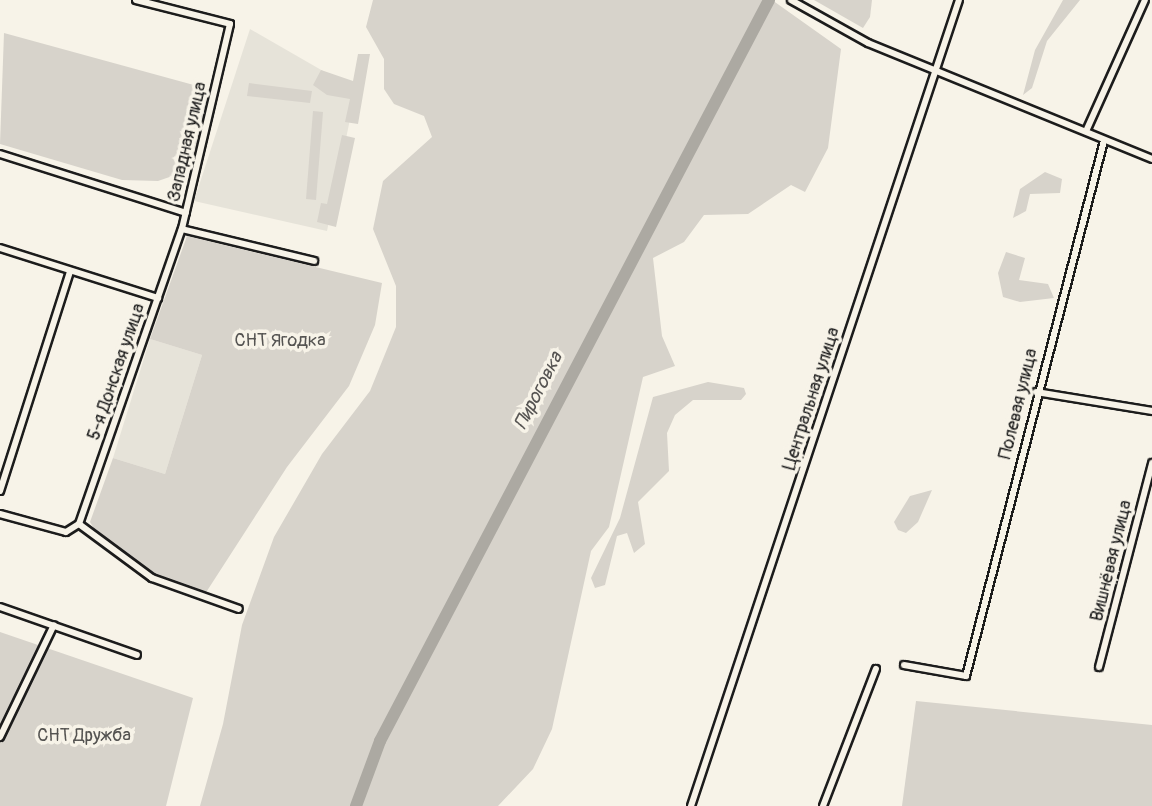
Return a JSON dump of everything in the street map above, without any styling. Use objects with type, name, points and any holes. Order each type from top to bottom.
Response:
[{"type":"street","name":"Западная улица","points":[[136,0],[230,24],[182,229],[314,261]]},
{"type":"street","points":[[791,0],[868,43],[1087,129],[1104,141],[1152,159]]},
{"type":"street","name":"Центральная улица","points":[[691,806],[939,69],[959,0]]},
{"type":"street","points":[[1087,129],[1145,0]]},
{"type":"street","name":"Полевая улица","points":[[904,665],[966,676],[1036,393],[1104,141]]},
{"type":"street","points":[[0,154],[186,213]]},
{"type":"street","name":"5-я Донская улица","points":[[79,524],[182,229]]},
{"type":"street","points":[[0,247],[158,298]]},
{"type":"street","points":[[0,491],[70,271]]},
{"type":"street","points":[[1036,393],[1152,411]]},
{"type":"street","name":"Вишнёвая улица","points":[[1100,667],[1152,463]]},
{"type":"street","points":[[0,514],[66,533],[79,524],[152,578],[239,609]]},
{"type":"street","points":[[0,607],[137,655]]},
{"type":"street","points":[[0,737],[54,625]]},
{"type":"street","points":[[823,806],[876,669]]},
{"type":"shaded area","points":[[250,29],[356,90],[327,231],[194,201]]},
{"type":"shaded area","points":[[150,339],[202,355],[165,474],[113,458]]},
{"type":"green space","points":[[373,0],[772,0],[841,49],[828,148],[805,192],[791,185],[748,214],[704,215],[684,242],[653,258],[662,336],[675,366],[643,377],[609,527],[591,551],[552,729],[533,769],[498,806],[200,806],[223,724],[242,625],[274,537],[322,454],[370,391],[396,327],[396,286],[373,229],[383,181],[432,137],[424,116],[394,104],[384,89],[384,59],[366,27]]},
{"type":"green space","points":[[814,0],[872,0],[870,17],[863,28]]},
{"type":"green space","points":[[1063,0],[1080,0],[1047,41],[1032,88],[1023,95],[1035,50]]},
{"type":"green space","points":[[4,33],[212,90],[192,162],[184,172],[158,181],[122,180],[0,144]]},
{"type":"green space","points":[[358,54],[370,54],[358,124],[345,122],[350,99],[327,95],[313,85],[321,70],[353,81]]},
{"type":"green space","points":[[249,83],[312,91],[310,103],[247,96]]},
{"type":"green space","points":[[313,111],[323,112],[316,200],[306,199]]},
{"type":"green space","points":[[342,135],[355,138],[336,227],[317,222],[321,203],[327,204]]},
{"type":"green space","points":[[1045,172],[1062,179],[1060,193],[1030,194],[1026,211],[1013,218],[1020,189]]},
{"type":"green space","name":"СНТ Ягодка","points":[[187,236],[382,283],[375,325],[349,386],[287,467],[205,594],[150,573],[103,543],[90,522],[113,458],[165,474],[202,355],[150,339]]},
{"type":"green space","points":[[1006,252],[1025,258],[1019,280],[1048,284],[1054,298],[1020,302],[1003,297],[998,273]]},
{"type":"green space","points":[[708,382],[744,388],[746,394],[741,400],[693,400],[675,415],[667,433],[669,471],[638,502],[645,544],[634,553],[627,533],[617,536],[605,585],[595,588],[591,578],[620,518],[653,397]]},
{"type":"green space","points":[[932,490],[918,522],[906,533],[898,530],[894,522],[910,496]]},
{"type":"green space","name":"СНТ Дружба","points":[[0,632],[193,698],[166,806],[0,806]]},
{"type":"green space","points":[[916,701],[1152,725],[1152,806],[902,806]]},
{"type":"waterway","name":"Пироговка","points":[[356,806],[380,741],[769,0]]}]
